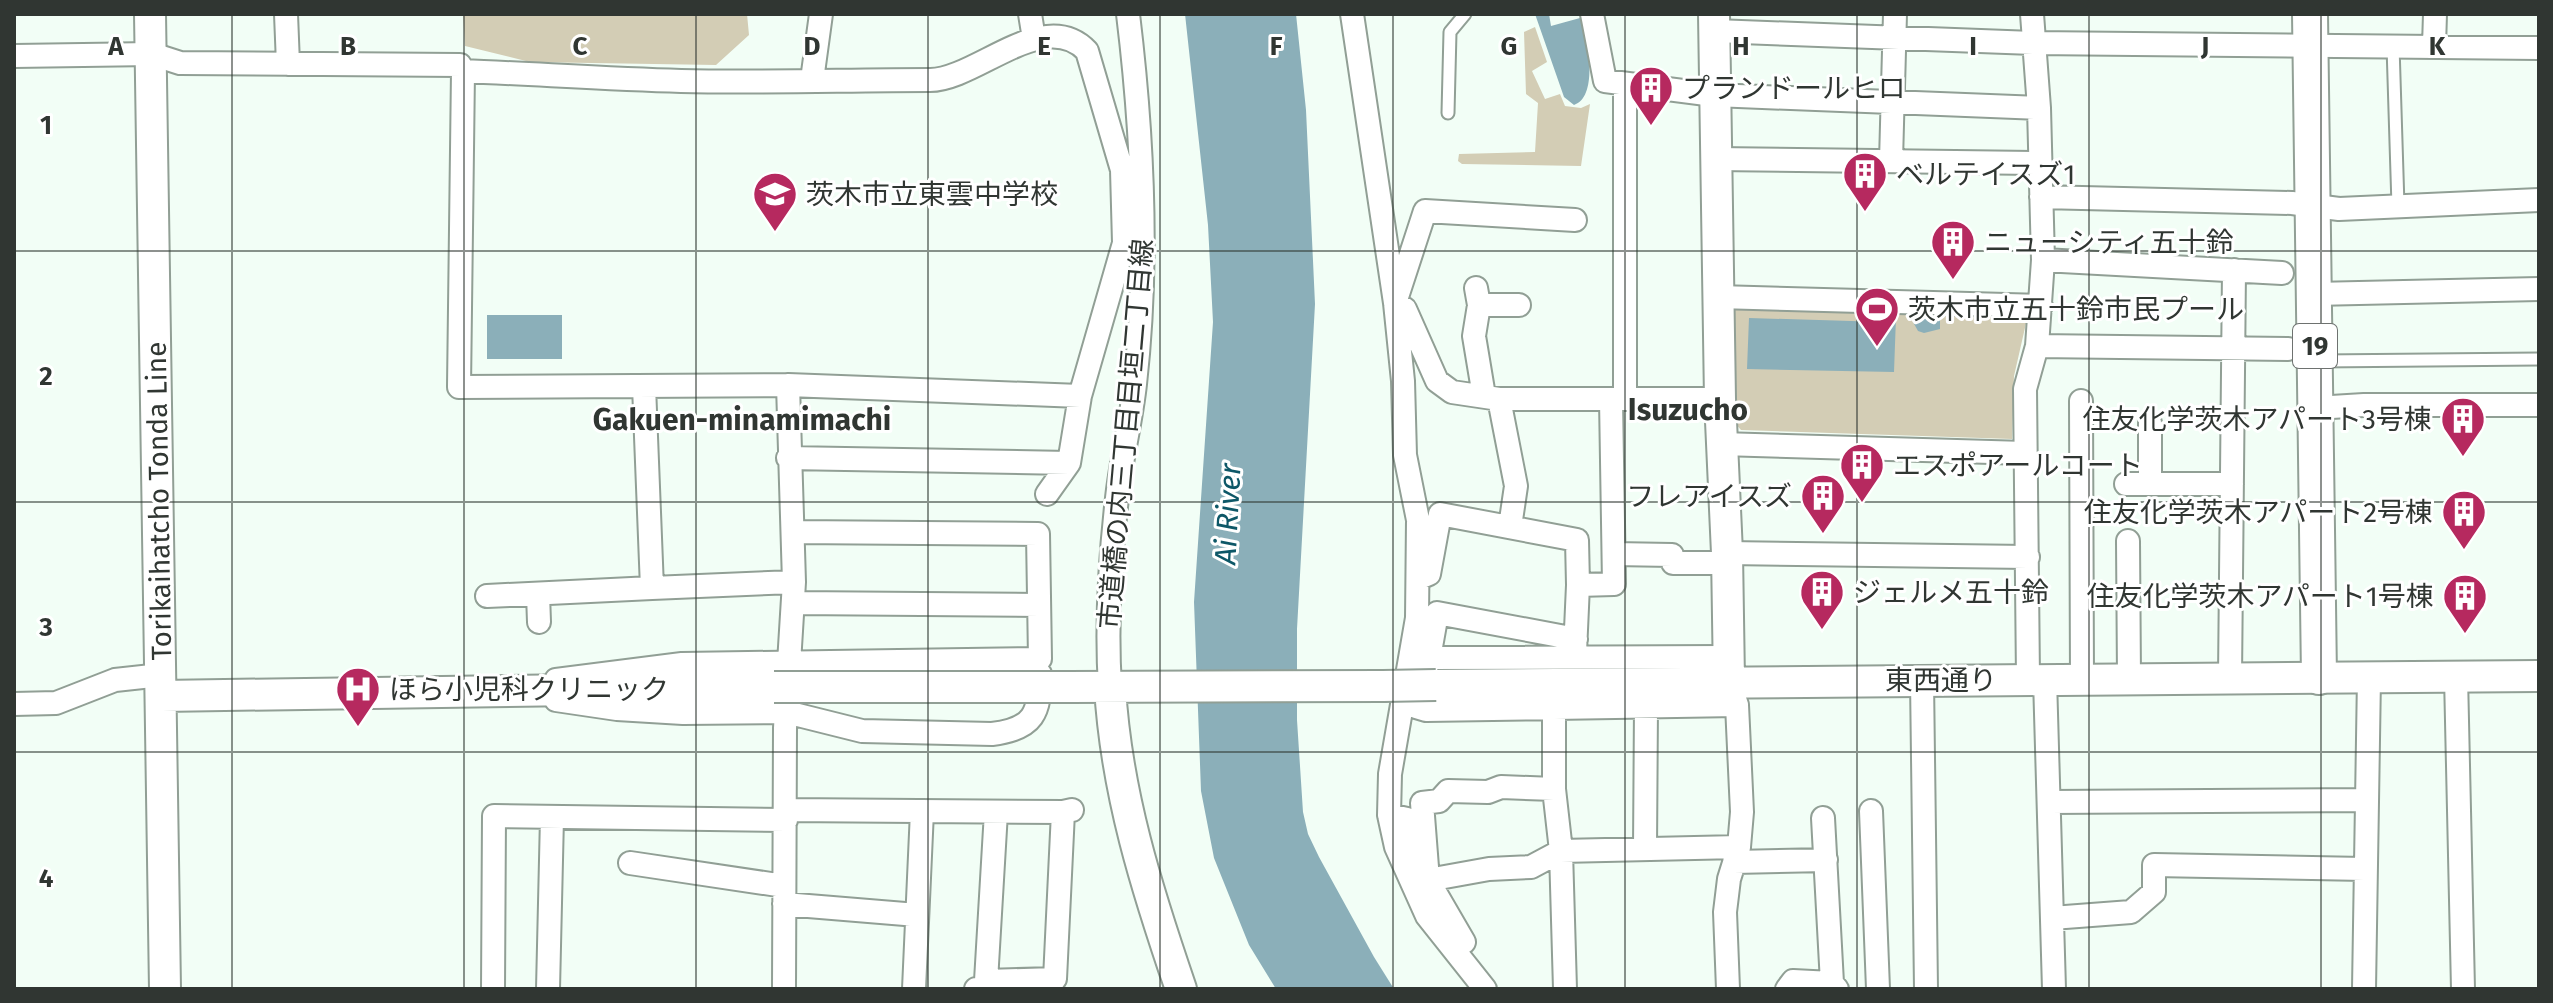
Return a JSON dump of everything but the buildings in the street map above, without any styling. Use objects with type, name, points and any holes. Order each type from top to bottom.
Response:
[{"type":"main road","name":"19","points":[[2310,30],[2314,294],[2301,355],[2315,408],[2319,677]]},
{"type":"street","name":"Torikaihatcho Tonda Line","points":[[150,14],[165,989]]},
{"type":"street","points":[[286,14],[288,64]]},
{"type":"street","points":[[812,80],[821,14]]},
{"type":"street","points":[[1030,14],[1034,39]]},
{"type":"street","name":"市道橋の内三丁目目垣二丁目線","points":[[1128,14],[1139,99],[1134,212],[1135,387],[1113,540],[1108,654],[1120,686],[1116,802],[1181,989]]},
{"type":"street","points":[[1352,14],[1395,303],[1403,381],[1405,455],[1418,520],[1417,618],[1425,666],[1390,774],[1389,815],[1396,847],[1427,916],[1482,985]]},
{"type":"street","points":[[1592,14],[1605,81],[1714,95],[2039,108]]},
{"type":"street","points":[[1891,161],[1895,14]]},
{"type":"street","points":[[2032,14],[2039,108],[2043,260],[2037,346],[2025,389],[2025,453],[2036,679],[2049,802],[2054,989]]},
{"type":"street","points":[[2434,46],[2435,14]]},
{"type":"street","points":[[1728,989],[1725,912],[1742,812],[1731,681],[1721,444],[1714,22],[1894,38],[2033,43],[2310,30],[2393,46],[2539,48]]},
{"type":"street","points":[[463,71],[682,81],[938,80],[1034,39],[1062,37],[1073,40],[1087,51],[1134,212],[1080,396],[1069,463],[1047,494]]},
{"type":"street","points":[[14,56],[152,54],[180,63],[460,65],[463,71],[459,387],[788,385],[1080,396]]},
{"type":"street","points":[[1578,585],[1614,584],[1625,84]]},
{"type":"street","points":[[1715,159],[2041,163]]},
{"type":"street","points":[[2041,197],[2292,203],[2339,209],[2539,200]]},
{"type":"street","points":[[1395,303],[1425,211],[1575,220]]},
{"type":"street","points":[[2043,260],[2282,273]]},
{"type":"street","points":[[2230,678],[2234,270]]},
{"type":"street","points":[[2314,294],[2539,289]]},
{"type":"street","points":[[1510,527],[1516,486],[1474,336],[1477,296],[1519,305]]},
{"type":"street","points":[[1718,297],[2041,306]]},
{"type":"street","points":[[1395,303],[1405,309],[1437,381],[1452,392],[1492,397],[1720,399]]},
{"type":"street","points":[[2037,346],[2233,347],[2301,355]]},
{"type":"street","points":[[784,989],[786,815],[783,688],[794,593],[788,385]]},
{"type":"street","points":[[644,386],[652,588]]},
{"type":"street","points":[[2081,401],[2082,679]]},
{"type":"street","points":[[2315,408],[2539,405]]},
{"type":"street","points":[[2150,423],[2150,484]]},
{"type":"street","points":[[1721,444],[2025,453]]},
{"type":"street","points":[[788,458],[1069,463]]},
{"type":"street","points":[[2126,484],[2232,484]]},
{"type":"street","points":[[1417,579],[1429,574],[1440,514],[1577,540],[1575,648]]},
{"type":"street","points":[[783,688],[862,731],[1010,732],[1025,724],[1040,701],[1038,534],[794,532]]},
{"type":"street","points":[[2128,541],[2129,678]]},
{"type":"street","points":[[1614,554],[1672,555],[1673,563],[1727,558],[2028,557]]},
{"type":"street","points":[[487,596],[652,588],[1039,605]]},
{"type":"street","points":[[538,594],[539,622]]},
{"type":"street","points":[[1437,613],[1575,648],[1731,681],[1646,706],[1426,710],[1416,707],[1437,613]]},
{"type":"street","points":[[1425,666],[1575,648]]},
{"type":"street","points":[[783,688],[1040,659]]},
{"type":"street","name":"東西通り","points":[[162,685],[508,690],[1383,686],[1425,666],[1731,681],[2539,676]]},
{"type":"street","points":[[2456,676],[2463,989]]},
{"type":"street","points":[[2364,989],[2369,677]]},
{"type":"street","points":[[14,704],[56,703],[115,680],[162,685]]},
{"type":"street","points":[[1922,680],[1926,989]]},
{"type":"street","points":[[1645,849],[1646,706]]},
{"type":"street","points":[[1554,709],[1554,789],[1561,851],[1565,989]]},
{"type":"street","points":[[1428,880],[1422,803],[1439,801],[1448,791],[1488,792],[1501,787],[1554,789]]},
{"type":"street","points":[[2049,802],[2366,800]]},
{"type":"street","points":[[914,989],[922,811]]},
{"type":"street","points":[[493,989],[494,816],[1068,811],[1055,979],[981,985],[996,812]]},
{"type":"street","points":[[1871,811],[1878,989]]},
{"type":"street","points":[[1389,815],[1407,819],[1415,850],[1428,880],[1477,962],[1482,985]]},
{"type":"street","points":[[548,989],[552,817]]},
{"type":"street","points":[[1787,989],[1793,981],[1834,986],[1823,818]]},
{"type":"street","points":[[1428,880],[1489,869],[1531,867],[1561,851],[1645,849],[1826,860]]},
{"type":"street","points":[[630,863],[784,895],[917,915]]},
{"type":"street","points":[[2052,918],[2131,912],[2154,892],[2154,865],[2364,869]]},
{"type":"lane","points":[[1448,113],[1450,32],[1465,14]]},
{"type":"lane","points":[[2393,46],[2398,206]]},
{"type":"lane","points":[[2301,355],[2539,359]]},
{"type":"shaded area","points":[[463,14],[747,14],[749,35],[716,65],[530,62],[465,46]]},
{"type":"shaded area","points":[[1535,27],[1547,62],[1532,71],[1545,99],[1560,94],[1565,106],[1581,108],[1590,104],[1581,166],[1462,164],[1458,161],[1459,154],[1535,152],[1538,103],[1526,94],[1524,32]]},
{"type":"shaded area","name":"茨木市立五十鈴市民プール","points":[[1734,308],[2020,310],[2027,319],[2014,376],[2012,439],[1741,430],[1734,422]]},
{"type":"water","name":"Ai River","points":[[1185,14],[1296,14],[1306,110],[1315,304],[1297,629],[1297,720],[1303,812],[1308,834],[1319,857],[1394,989],[1276,989],[1249,945],[1214,858],[1201,791],[1194,602],[1213,322],[1208,225]]},
{"type":"water","points":[[1535,14],[1549,14],[1551,26],[1580,18],[1586,38],[1589,79],[1582,100],[1574,105],[1564,97]]},
{"type":"water","points":[[1923,313],[1940,317],[1940,329],[1924,333],[1918,331],[1913,322],[1916,315]]},
{"type":"water","points":[[487,315],[562,315],[562,359],[487,359]]},
{"type":"water","points":[[1885,316],[1896,317],[1894,372],[1747,369],[1749,318],[1884,322]]},
{"type":"place","name":"プランドールヒロ","points":[[1651,127]]},
{"type":"place","name":"ベルテイスズ1","points":[[1865,213]]},
{"type":"place","name":"茨木市立東雲中学校","points":[[775,233]]},
{"type":"place","name":"ニューシティ五十鈴","points":[[1953,281]]},
{"type":"place","name":"茨木市立五十鈴市民プール","points":[[1877,348]]},
{"type":"place","name":"住友化学茨木アパート3号棟","points":[[2463,458]]},
{"type":"place","name":"エスポアールコート","points":[[1862,504]]},
{"type":"place","name":"フレアイスズ","points":[[1823,535]]},
{"type":"place","name":"住友化学茨木アパート2号棟","points":[[2464,551]]},
{"type":"place","name":"ジェルメ五十鈴","points":[[1822,631]]},
{"type":"place","name":"住友化学茨木アパート1号棟","points":[[2465,635]]},
{"type":"place","name":"ほら小児科クリニック","points":[[358,728]]},
{"type":"district","name":"Isuzucho","points":[[1688,410]]},
{"type":"district","name":"Gakuen-minamimachi","points":[[742,420]]}]
